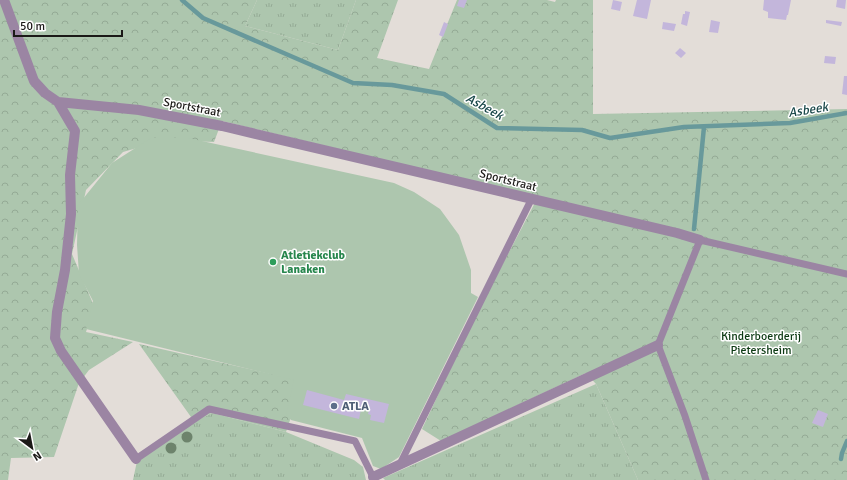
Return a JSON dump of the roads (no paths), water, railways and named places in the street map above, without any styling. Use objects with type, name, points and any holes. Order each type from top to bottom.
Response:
[{"type":"street","points":[[4,0],[34,81],[45,93],[58,102],[75,131],[70,175],[71,214],[66,270],[57,312],[55,338],[61,351],[136,459]]},
{"type":"street","name":"Sportstraat","points":[[58,102],[139,110],[222,126],[531,200],[678,233],[700,240]]},
{"type":"street","points":[[373,477],[658,345]]},
{"type":"lane","points":[[400,464],[531,200]]},
{"type":"lane","points":[[706,480],[686,416],[658,345],[700,240],[847,274]]},
{"type":"lane","points":[[136,459],[209,409],[355,441],[373,477]]},
{"type":"waterway","name":"Asbeek","points":[[182,0],[203,18],[353,83],[392,85],[444,94],[497,128],[582,130],[610,138],[684,127],[790,123],[847,113]]},
{"type":"waterway","points":[[694,229],[704,127]]},
{"type":"waterway","points":[[841,459],[847,441]]},
{"type":"place","name":"Atletiekclub Lanaken","points":[[273,262]]},
{"type":"place","name":"ATLA","points":[[334,406]]},
{"type":"park label","name":"Kinderboerderij Pietersheim","points":[[761,343]]}]
